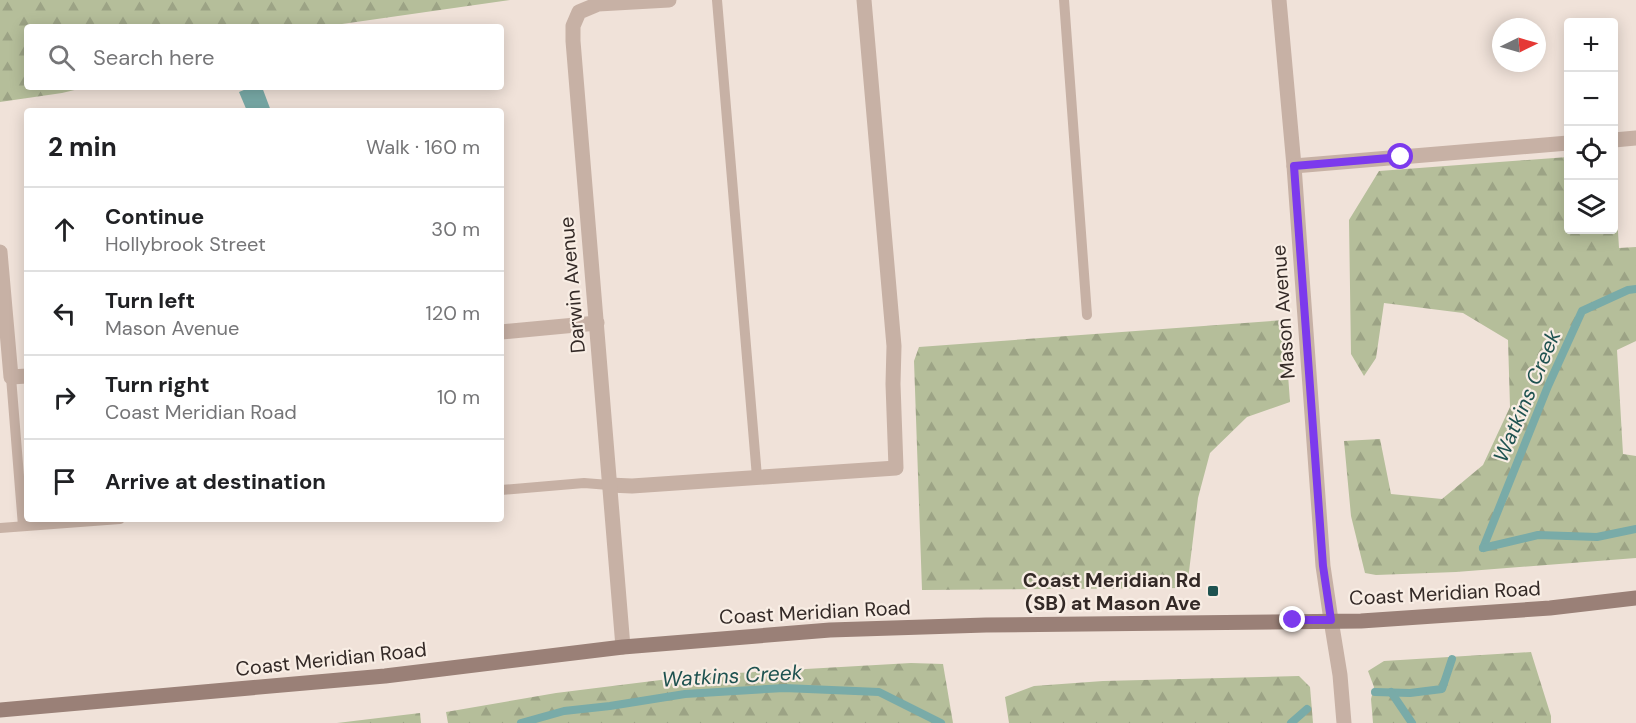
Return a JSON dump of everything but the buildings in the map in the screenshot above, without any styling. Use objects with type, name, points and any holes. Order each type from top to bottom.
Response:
[{"type":"main road","name":"Coast Meridian Road","points":[[0,710],[385,676],[623,647],[830,630],[986,625],[1361,621],[1551,608],[1636,598]]},
{"type":"street","name":"Darwin Avenue","points":[[623,647],[573,26],[579,12],[598,4],[669,0]]},
{"type":"street","points":[[609,485],[632,486],[896,468],[894,346],[864,0]]},
{"type":"street","name":"Mason Avenue","points":[[1279,0],[1294,166],[1323,566],[1340,675],[1344,723]]},
{"type":"street","points":[[1618,140],[1636,138]]},
{"type":"street","points":[[1294,166],[1564,143]]},
{"type":"street","points":[[0,252],[10,377],[24,376]]},
{"type":"street","points":[[504,332],[597,323]]},
{"type":"lane","points":[[717,0],[757,477]]},
{"type":"lane","points":[[1064,0],[1087,315]]},
{"type":"lane","points":[[10,377],[23,526]]},
{"type":"lane","points":[[504,490],[584,483],[609,485]]},
{"type":"lane","points":[[0,528],[78,522]]},
{"type":"green space","points":[[0,0],[510,0],[342,24],[24,24],[24,90],[74,90],[0,102]]},
{"type":"green space","points":[[1564,157],[1564,234],[1618,234],[1618,232],[1619,248],[1636,247],[1636,341],[1617,350],[1623,454],[1636,456],[1636,558],[1456,572],[1376,575],[1365,573],[1351,516],[1344,441],[1380,439],[1391,494],[1442,499],[1483,465],[1510,407],[1508,340],[1463,313],[1384,303],[1376,358],[1364,376],[1351,354],[1349,220],[1379,171]]},
{"type":"green space","points":[[1284,320],[1290,402],[1247,417],[1210,453],[1198,498],[1187,588],[922,590],[914,361],[919,347]]},
{"type":"green space","points":[[1531,652],[1551,716],[1551,723],[1373,723],[1371,699],[1374,687],[1368,671],[1384,661]]},
{"type":"green space","points":[[911,663],[943,664],[953,723],[448,723],[446,712],[556,693],[701,675]]},
{"type":"green space","points":[[1299,676],[1310,687],[1313,723],[1009,723],[1005,697],[1034,686],[1103,681]]},
{"type":"green space","points":[[420,713],[421,723],[337,723]]},
{"type":"water","points":[[263,90],[270,108],[246,108],[239,92]]},
{"type":"waterway","name":"Watkins Creek","points":[[1483,548],[1548,386],[1582,311],[1628,290],[1636,289]]},
{"type":"waterway","points":[[1483,548],[1538,535],[1597,537],[1636,529]]},
{"type":"waterway","name":"Watkins Creek","points":[[1375,692],[1410,693],[1442,689],[1452,659]]},
{"type":"waterway","name":"Watkins Creek","points":[[521,723],[564,711],[685,694],[784,688],[879,692],[941,723]]},
{"type":"waterway","points":[[1391,692],[1412,723]]},
{"type":"waterway","name":"Watkins Creek","points":[[1291,723],[1307,709]]},
{"type":"place","name":"Coast Meridian Rd (SB) at Mason Ave","points":[[1213,591]]},
{"type":"route","points":[[1293,620],[1331,620],[1323,566],[1294,166],[1401,157]]}]
